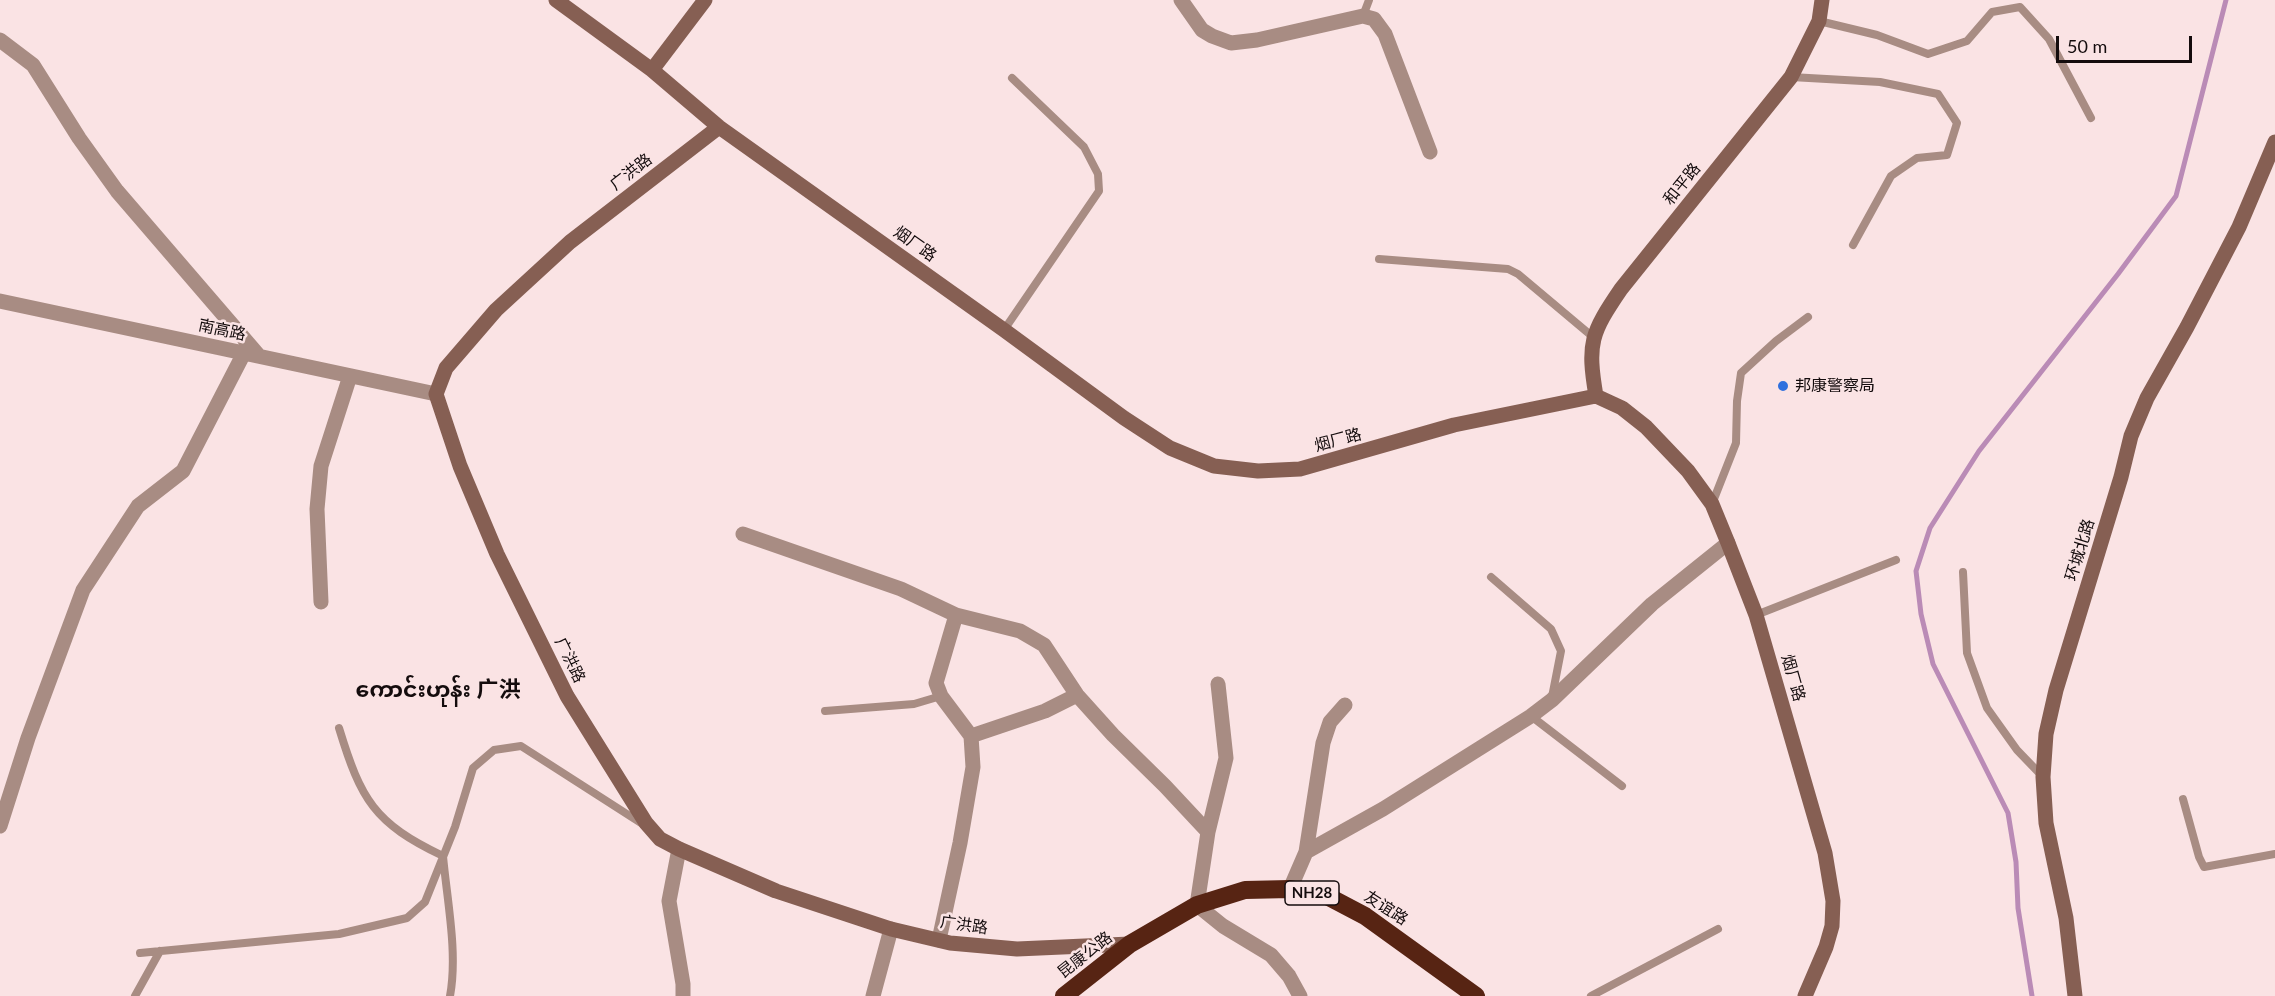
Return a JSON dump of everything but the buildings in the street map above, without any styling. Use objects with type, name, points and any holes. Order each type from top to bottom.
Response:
[{"type":"highway","name":"友谊路","points":[[1130,944],[1197,905],[1245,890],[1290,889],[1327,896],[1365,916],[1476,996]]},
{"type":"highway","name":"昆康公路","points":[[1064,996],[1130,944]]},
{"type":"street","name":"烟厂路","points":[[556,0],[652,70],[719,127],[1124,418],[1170,448],[1215,466],[1258,471],[1300,469],[1454,425],[1596,396],[1622,408],[1646,427],[1688,471],[1712,504],[1756,615],[1825,853],[1833,901],[1832,926],[1827,947],[1805,996]]},
{"type":"street","points":[[652,70],[705,0]]},
{"type":"street","points":[[1180,0],[1202,30],[1231,43],[1257,40],[1363,16],[1374,19],[1385,34],[1430,152]]},
{"type":"street","name":"和平路","points":[[1596,396],[1591,364],[1593,337],[1606,311],[1621,289],[1791,77],[1819,21],[1822,0]]},
{"type":"street","points":[[0,40],[33,65],[79,138],[117,191],[251,355],[183,471],[138,506],[83,590],[28,738],[0,826]]},
{"type":"street","name":"广洪路","points":[[719,127],[570,242],[496,310],[446,368],[436,394],[460,466],[502,564],[567,696],[652,830],[660,839],[679,849],[776,891],[891,929],[939,940],[1017,949],[1130,944]]},
{"type":"street","name":"环城北路","points":[[2075,996],[2066,918],[2046,823],[2043,777],[2046,734],[2056,690],[2121,477],[2131,436],[2147,398],[2239,227],[2275,142]]},
{"type":"street","name":"南高路","points":[[0,301],[436,394]]},
{"type":"street","points":[[321,602],[317,509],[321,466],[350,376]]},
{"type":"street","points":[[743,534],[901,589],[956,615],[1020,631],[1044,645],[1077,695],[1208,832]]},
{"type":"street","points":[[1306,852],[1383,809],[1531,716],[1552,700],[1652,604],[1728,543]]},
{"type":"street","points":[[939,940],[960,843],[973,767],[971,736],[941,696],[936,683],[956,615]]},
{"type":"street","points":[[1218,684],[1226,758],[1208,832],[1197,905],[1223,926],[1270,955],[1289,976],[1300,996]]},
{"type":"street","points":[[971,736],[1045,711],[1077,695]]},
{"type":"street","points":[[1290,889],[1306,852],[1323,743],[1330,722],[1345,705]]},
{"type":"street","points":[[679,849],[669,901],[683,996]]},
{"type":"street","points":[[873,996],[891,929]]},
{"type":"lane","points":[[1363,16],[1369,0]]},
{"type":"lane","points":[[1819,21],[1877,35],[1928,54],[1967,41],[1992,12],[2020,7],[2049,39],[2091,118]]},
{"type":"lane","points":[[1791,77],[1880,82],[1938,94],[1957,123],[1947,155],[1917,158],[1892,176],[1852,245]]},
{"type":"lane","points":[[1004,330],[1099,191],[1098,174],[1083,147],[1012,78]]},
{"type":"lane","points":[[1379,259],[1508,269],[1518,274],[1593,337]]},
{"type":"lane","points":[[1712,504],[1736,443],[1737,401],[1741,373],[1776,341],[1808,317]]},
{"type":"lane","points":[[1756,615],[1896,560]]},
{"type":"lane","points":[[1963,572],[1967,653],[1987,708],[2017,750],[2043,777]]},
{"type":"lane","points":[[1491,577],[1551,629],[1561,651],[1552,700]]},
{"type":"lane","points":[[825,711],[914,704],[941,696]]},
{"type":"lane","points":[[1531,716],[1622,786]]},
{"type":"lane","points":[[339,728],[351,770],[366,798],[381,818],[410,841],[443,856]]},
{"type":"lane","points":[[140,953],[339,934],[407,918],[425,902],[473,768],[494,750],[521,746],[652,830]]},
{"type":"lane","points":[[2183,799],[2199,857],[2204,867],[2275,854]]},
{"type":"lane","points":[[443,856],[451,945],[450,996]]},
{"type":"lane","points":[[1591,996],[1718,929]]},
{"type":"lane","points":[[135,996],[160,951]]},
{"type":"waterway","points":[[2032,996],[2018,908],[2016,862],[2008,813],[1933,664],[1921,614],[1916,571],[1930,528],[1979,451],[2176,196],[2226,0]]},
{"type":"place","name":"邦康警察局","points":[[1783,386]]},
{"type":"district","name":"ကောင်းဟုန်း 广洪","points":[[438,690]]}]
